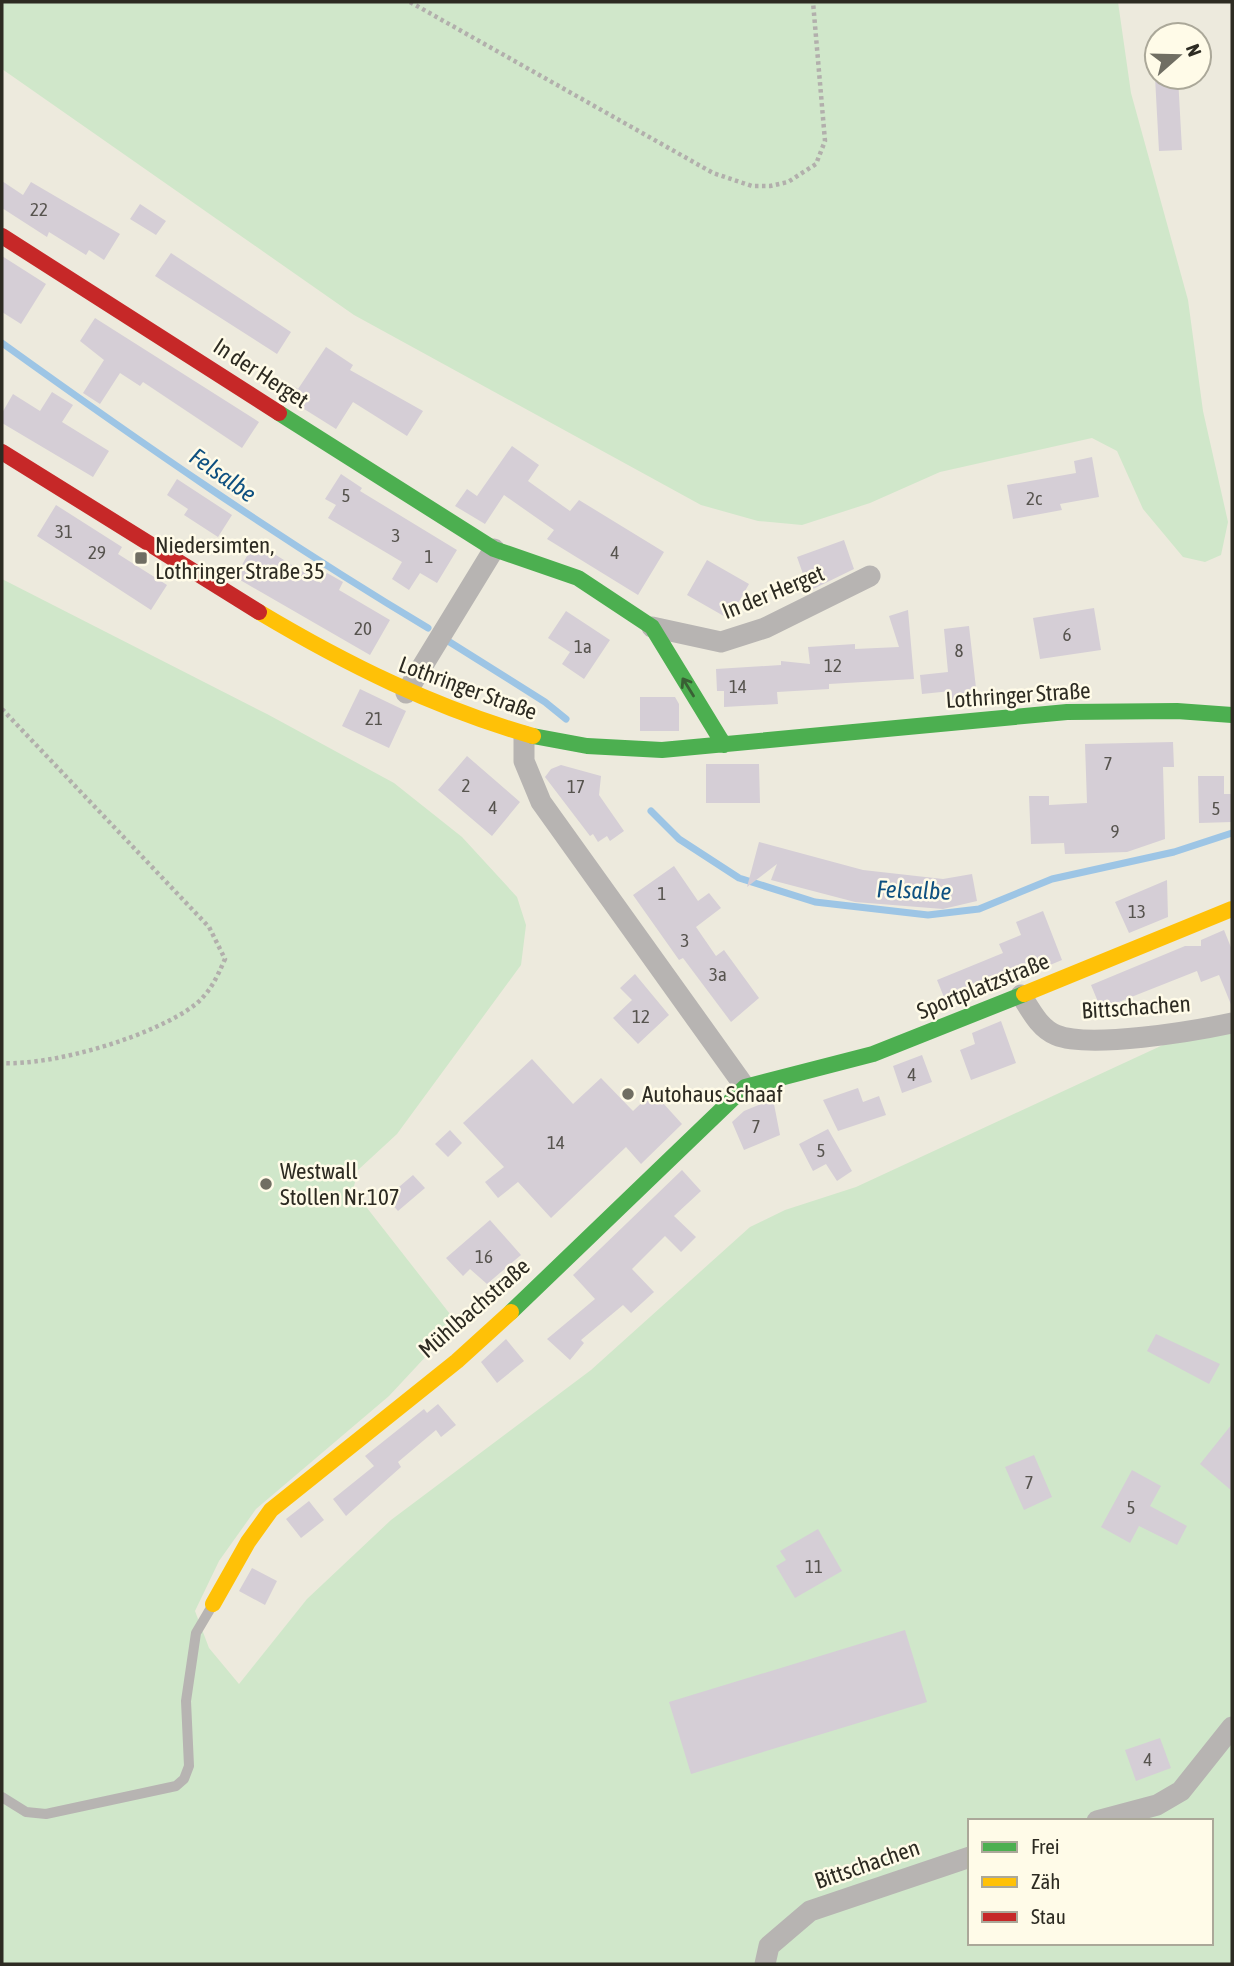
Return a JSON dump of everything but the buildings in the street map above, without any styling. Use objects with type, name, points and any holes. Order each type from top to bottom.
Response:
[{"type":"street","name":"In der Herget","points":[[2,236],[274,413],[494,549],[578,578],[652,627],[721,642],[765,628],[870,576]]},
{"type":"street","name":"Lothringer Straße","points":[[2,452],[293,632],[406,693],[524,736],[642,750],[1049,715],[1166,712],[1232,715]]},
{"type":"street","points":[[406,693],[494,549]]},
{"type":"street","name":"In der Herget","points":[[652,627],[724,745]]},
{"type":"street","points":[[524,736],[524,761],[541,802],[745,1087]]},
{"type":"street","name":"Sportplatzstraße","points":[[745,1087],[763,1080],[873,1054],[1232,909]]},
{"type":"street","name":"Bittschachen","points":[[1021,995],[1041,1026],[1056,1035],[1080,1039],[1152,1036],[1232,1023]]},
{"type":"street","name":"Mühlbachstraße","points":[[213,1604],[248,1542],[271,1510],[496,1326],[745,1087]]},
{"type":"street","points":[[1104,1819],[1157,1805],[1181,1791],[1232,1727]]},
{"type":"street","name":"Bittschachen","points":[[765,1964],[769,1947],[810,1911],[968,1858]]},
{"type":"lane","name":"Mühlbachstraße","points":[[2,1797],[26,1812],[46,1814],[176,1786],[184,1779],[189,1766],[186,1701],[196,1633],[213,1604]]},
{"type":"path","points":[[410,2],[713,173],[752,186],[770,186],[788,182],[816,164],[825,141],[813,2]]},
{"type":"path","points":[[2,709],[209,926],[225,960],[214,986],[194,1005],[152,1027],[85,1052],[21,1065],[2,1063]]},
{"type":"green space","points":[[2,2],[1118,2],[1131,93],[1188,300],[1203,411],[1228,522],[1221,555],[1205,562],[1183,557],[1143,509],[1117,451],[1092,438],[940,472],[870,503],[802,525],[758,521],[701,505],[354,315],[2,69]]},
{"type":"green space","points":[[2,579],[267,714],[394,783],[462,837],[517,897],[526,925],[521,965],[397,1134],[358,1170],[353,1190],[457,1323],[389,1396],[256,1509],[219,1561],[195,1611],[209,1648],[239,1684],[307,1599],[391,1520],[591,1370],[750,1227],[785,1210],[856,1187],[1232,1013],[1232,1964],[2,1964]]},
{"type":"waterway","name":"Felsalbe","points":[[2,343],[212,490],[428,628]]},
{"type":"waterway","name":"Felsalbe","points":[[448,641],[545,702],[566,719]]},
{"type":"waterway","name":"Felsalbe","points":[[651,811],[679,839],[739,878],[815,902],[928,915],[979,909],[1052,879],[1174,852],[1232,833]]},
{"type":"traffic: fast","points":[[279,413],[494,549],[578,578],[652,627],[724,745]]},
{"type":"traffic: fast","points":[[533,736],[587,746],[662,750],[1067,712],[1177,711],[1232,715]]},
{"type":"traffic: fast","points":[[511,1312],[745,1087],[873,1054],[1024,994]]},
{"type":"traffic: slow","points":[[259,612],[392,683],[461,712],[533,736]]},
{"type":"traffic: slow","points":[[1024,994],[1232,909]]},
{"type":"traffic: slow","points":[[213,1604],[248,1542],[271,1510],[457,1361],[511,1312]]},
{"type":"traffic: jam","points":[[2,236],[279,413]]},
{"type":"traffic: jam","points":[[2,452],[259,612]]},
{"type":"place","name":"Niedersimten, Lothringer Straße 35","points":[[141,558]]},
{"type":"place","name":"Autohaus Schaaf","points":[[628,1094]]},
{"type":"place","name":"Westwall Stollen Nr.107","points":[[266,1184]]}]
